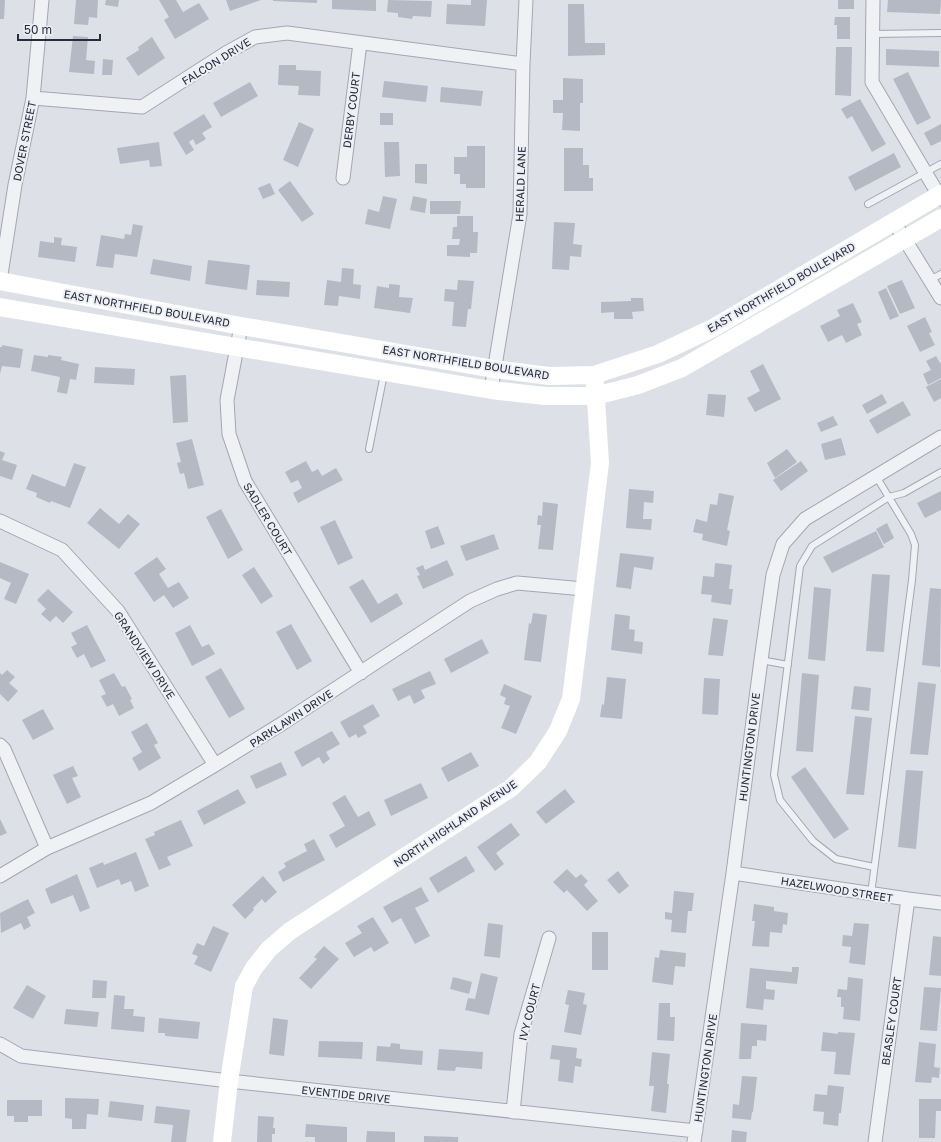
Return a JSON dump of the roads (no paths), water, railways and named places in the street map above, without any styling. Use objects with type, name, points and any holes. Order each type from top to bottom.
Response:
[{"type":"main road","name":"EAST NORTHFIELD BOULEVARD","points":[[0,281],[241,326],[494,369],[548,376],[594,375],[658,354],[713,328],[940,196]]},
{"type":"main road","name":"EAST NORTHFIELD BOULEVARD","points":[[0,307],[491,390],[545,396],[595,396],[638,385],[682,368],[941,218]]},
{"type":"main road","name":"NORTH HIGHLAND AVENUE","points":[[222,1142],[229,1082],[244,986],[254,968],[269,949],[290,931],[511,788],[538,762],[558,730],[571,699],[600,463],[594,375]]},
{"type":"street","name":"DOVER STREET","points":[[0,281],[15,185],[33,98],[42,0]]},
{"type":"street","name":"HERALD LANE","points":[[491,390],[520,214],[523,64],[526,0]]},
{"type":"street","points":[[873,0],[872,82],[940,196]]},
{"type":"street","name":"FALCON DRIVE","points":[[33,98],[142,107],[255,37],[287,34],[523,64]]},
{"type":"street","name":"DERBY COURT","points":[[343,178],[360,43]]},
{"type":"street","points":[[894,222],[905,239],[936,277],[941,298]]},
{"type":"street","name":"SADLER COURT","points":[[241,326],[227,400],[229,434],[245,481],[361,673]]},
{"type":"street","name":"HUNTINGTON DRIVE","points":[[695,1137],[733,873],[773,575],[783,544],[805,519],[941,437]]},
{"type":"street","name":"GRANDVIEW DRIVE","points":[[0,521],[62,550],[118,611],[215,765]]},
{"type":"street","name":"PARKLAWN DRIVE","points":[[0,876],[47,848],[151,803],[215,765],[361,673],[470,601],[497,589],[517,583],[584,589]]},
{"type":"street","points":[[0,745],[4,750],[47,848]]},
{"type":"street","name":"HAZELWOOD STREET","points":[[733,873],[941,903]]},
{"type":"street","name":"BEASLEY COURT","points":[[875,1142],[908,899]]},
{"type":"street","name":"IVY COURT","points":[[513,1112],[521,1034],[549,938]]},
{"type":"street","name":"EVENTIDE DRIVE","points":[[0,1044],[21,1056],[229,1082],[513,1112],[695,1137]]},
{"type":"lane","points":[[873,34],[941,33]]},
{"type":"lane","points":[[868,204],[941,164]]},
{"type":"lane","points":[[370,449],[385,372]]},
{"type":"lane","points":[[874,867],[836,859],[813,842],[780,800],[774,775],[800,566],[812,546],[889,496],[904,493],[941,472]]},
{"type":"lane","points":[[871,894],[912,580],[915,545],[911,534],[876,476]]},
{"type":"lane","points":[[761,660],[788,665]]}]
